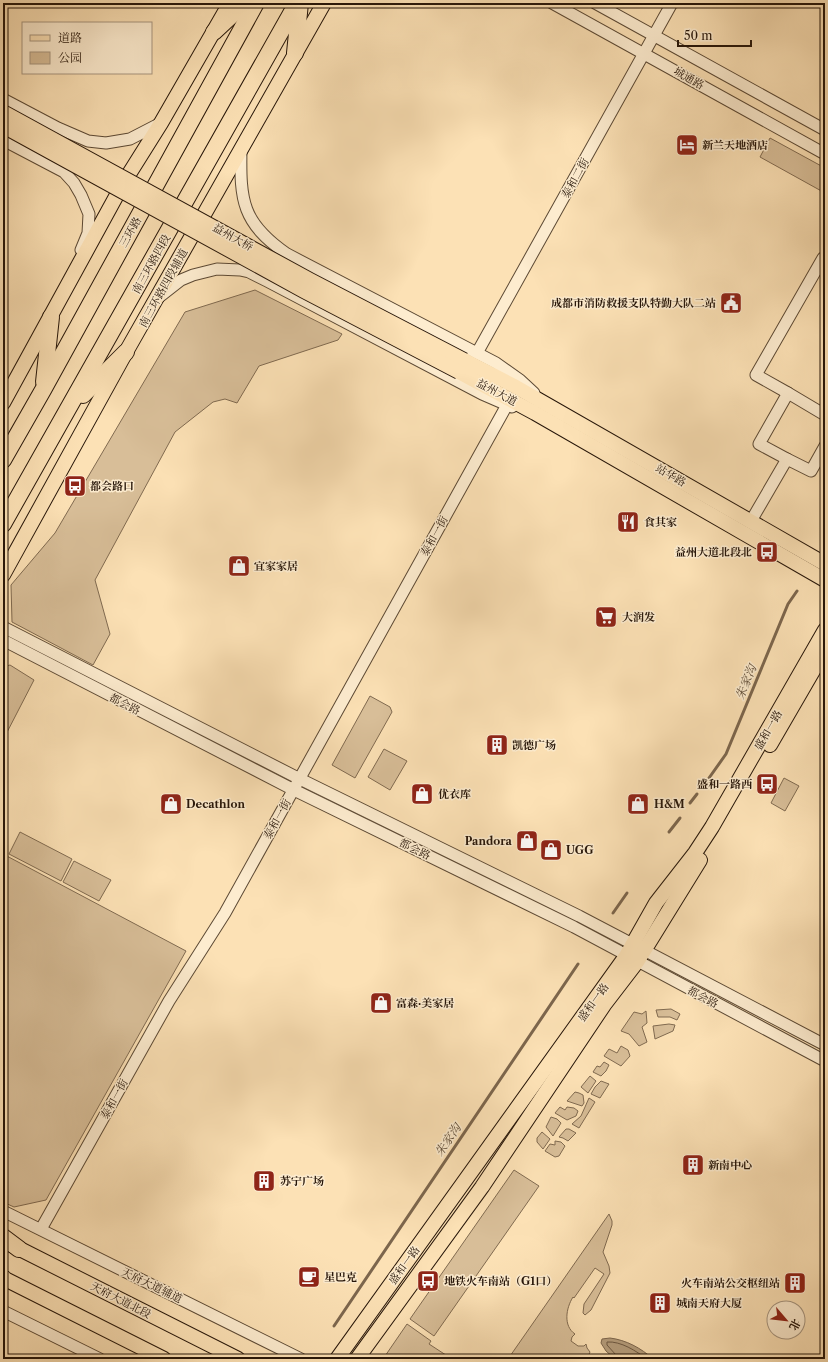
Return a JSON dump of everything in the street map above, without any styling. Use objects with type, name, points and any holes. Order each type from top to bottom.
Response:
[{"type":"highway","points":[[214,32],[245,3]]},
{"type":"highway","name":"三环路","points":[[3,460],[256,3]]},
{"type":"highway","points":[[296,53],[299,3]]},
{"type":"highway","name":"南三环路四段","points":[[3,524],[299,3]]},
{"type":"highway","points":[[43,390],[51,317]]},
{"type":"highway","points":[[70,407],[126,352]]},
{"type":"highway","points":[[3,1237],[19,1249]]},
{"type":"main road","points":[[3,403],[124,182],[161,123],[230,3]]},
{"type":"main road","name":"南三环路四段辅道","points":[[3,575],[126,352],[324,3]]},
{"type":"main road","name":"益州大桥","points":[[3,112],[310,280],[462,366]]},
{"type":"main road","name":"益州大桥","points":[[3,126],[304,291],[462,366]]},
{"type":"main road","name":"益州大道","points":[[462,366],[516,387]]},
{"type":"main road","name":"益州大道","points":[[462,366],[538,407]]},
{"type":"main road","name":"站华路","points":[[516,387],[538,407],[825,580]]},
{"type":"main road","name":"站华路","points":[[538,407],[751,521],[825,564]]},
{"type":"main road","name":"盛和一路","points":[[337,1359],[635,953],[656,903],[695,853],[712,827],[825,630]]},
{"type":"main road","name":"盛和一路","points":[[357,1359],[482,1187],[604,1005],[635,953],[780,728],[825,650]]},
{"type":"main road","name":"天府大道北段","points":[[3,1241],[238,1359]]},
{"type":"main road","points":[[3,1278],[164,1359]]},
{"type":"street","name":"城通路","points":[[552,3],[825,154]]},
{"type":"street","name":"城通路","points":[[595,3],[825,130]]},
{"type":"street","name":"泰和二街","points":[[477,353],[672,3]]},
{"type":"street","points":[[3,99],[88,142],[106,143],[130,139],[161,123]]},
{"type":"street","points":[[3,140],[64,172],[74,183],[89,214],[88,232],[51,317]]},
{"type":"street","points":[[156,300],[181,280],[198,273],[226,269],[249,272],[267,280],[482,394],[506,405],[523,410],[538,407],[528,387],[496,363],[287,254],[272,244],[256,227],[245,207],[240,178],[241,148]]},
{"type":"street","points":[[249,272],[242,264],[242,256],[245,250],[251,243],[260,242],[272,244]]},
{"type":"street","points":[[825,259],[823,258],[756,375],[825,415]]},
{"type":"street","points":[[788,393],[759,444],[811,471],[825,446]]},
{"type":"street","name":"泰和一街","points":[[41,1229],[169,1001],[225,913],[506,405]]},
{"type":"street","points":[[751,521],[787,459]]},
{"type":"street","name":"都会路","points":[[3,627],[300,779],[579,916],[635,953],[825,1061]]},
{"type":"street","name":"都会路","points":[[3,640],[294,790],[574,927],[635,953],[825,1045]]},
{"type":"street","name":"天府大道辅道","points":[[3,1211],[301,1359]]},
{"type":"street","points":[[3,1311],[100,1359]]},
{"type":"green space","points":[[770,138],[825,168],[825,193],[760,157]]},
{"type":"green space","points":[[255,290],[342,334],[338,340],[259,366],[237,403],[225,399],[213,402],[175,432],[95,580],[110,634],[93,665],[12,622],[11,585],[55,533],[185,312]]},
{"type":"green space","points":[[10,665],[34,680],[3,740],[3,667]]},
{"type":"green space","points":[[370,696],[390,707],[392,712],[355,778],[332,765]]},
{"type":"green space","points":[[384,749],[407,761],[390,790],[368,777]]},
{"type":"green space","points":[[784,778],[799,786],[785,811],[771,803]]},
{"type":"green space","points":[[20,832],[72,859],[61,881],[9,854]]},
{"type":"green space","points":[[3,854],[186,951],[46,1200],[14,1207],[3,1202]]},
{"type":"green space","points":[[74,861],[111,880],[99,901],[63,882]]},
{"type":"green space","points":[[671,1009],[680,1014],[677,1020],[670,1017],[658,1017],[656,1010]]},
{"type":"green space","points":[[646,1011],[647,1023],[642,1027],[647,1042],[639,1046],[629,1034],[621,1031],[634,1012],[642,1014]]},
{"type":"green space","points":[[669,1024],[675,1025],[673,1031],[655,1039],[653,1026]]},
{"type":"green space","points":[[621,1046],[628,1050],[630,1056],[621,1066],[604,1056],[609,1049],[617,1053]]},
{"type":"green space","points":[[604,1062],[609,1065],[601,1076],[593,1072],[597,1066],[600,1067]]},
{"type":"green space","points":[[590,1076],[596,1081],[588,1093],[581,1087]]},
{"type":"green space","points":[[601,1081],[609,1084],[600,1098],[591,1094]]},
{"type":"green space","points":[[575,1092],[583,1095],[584,1103],[582,1106],[567,1101]]},
{"type":"green space","points":[[589,1098],[595,1102],[579,1128],[572,1124],[581,1116]]},
{"type":"green space","points":[[560,1107],[565,1110],[567,1107],[574,1108],[578,1111],[576,1116],[567,1120],[555,1113]]},
{"type":"green space","points":[[551,1117],[557,1119],[561,1123],[553,1136],[546,1127]]},
{"type":"green space","points":[[566,1129],[576,1133],[568,1141],[559,1137]]},
{"type":"green space","points":[[542,1132],[550,1139],[543,1149],[537,1142],[537,1138]]},
{"type":"green space","points":[[555,1141],[561,1142],[565,1146],[559,1156],[555,1157],[545,1151],[550,1144],[555,1145]]},
{"type":"green space","points":[[514,1170],[539,1186],[434,1336],[410,1319]]},
{"type":"green space","points":[[609,1214],[612,1225],[603,1252],[609,1266],[610,1273],[591,1310],[585,1315],[583,1313],[584,1304],[604,1274],[595,1268],[574,1298],[573,1297],[567,1311],[567,1322],[571,1331],[575,1334],[571,1341],[578,1346],[584,1346],[586,1344],[590,1352],[587,1359],[508,1359]]},
{"type":"green space","points":[[407,1324],[431,1341],[429,1344],[452,1359],[383,1359]]},
{"type":"water","points":[[610,1338],[633,1345],[653,1359],[615,1359],[606,1351],[601,1343],[602,1339]]},
{"type":"waterway","name":"朱家沟","points":[[709,778],[726,754],[788,604],[797,591]]},
{"type":"waterway","name":"朱家沟","points":[[690,803],[697,794]]},
{"type":"waterway","name":"朱家沟","points":[[669,832],[680,818]]},
{"type":"waterway","name":"朱家沟","points":[[613,913],[627,893]]},
{"type":"waterway","name":"朱家沟","points":[[334,1326],[578,964]]},
{"type":"place","name":"新兰天地酒店","points":[[687,145]]},
{"type":"place","name":"成都市消防救援支队特勤大队二站","points":[[731,303]]},
{"type":"place","name":"都会路口","points":[[75,486]]},
{"type":"place","name":"食其家","points":[[628,522]]},
{"type":"place","name":"益州大道北段北","points":[[767,552]]},
{"type":"place","name":"宜家家居","points":[[239,566]]},
{"type":"place","name":"大润发","points":[[606,617]]},
{"type":"place","name":"凯德广场","points":[[497,745]]},
{"type":"place","name":"盛和一路西","points":[[767,784]]},
{"type":"place","name":"优衣库","points":[[422,794]]},
{"type":"place","name":"Decathlon","points":[[171,804]]},
{"type":"place","name":"H&M","points":[[638,804]]},
{"type":"place","name":"Pandora","points":[[527,841]]},
{"type":"place","name":"UGG","points":[[551,850]]},
{"type":"place","name":"富森·美家居","points":[[381,1003]]},
{"type":"place","name":"新南中心","points":[[693,1165]]},
{"type":"place","name":"苏宁广场","points":[[264,1181]]},
{"type":"place","name":"星巴克","points":[[309,1277]]},
{"type":"place","name":"地铁火车南站（G1口）","points":[[428,1281]]},
{"type":"place","name":"火车南站公交枢纽站","points":[[795,1283]]},
{"type":"place","name":"城南天府大厦","points":[[660,1303]]}]
